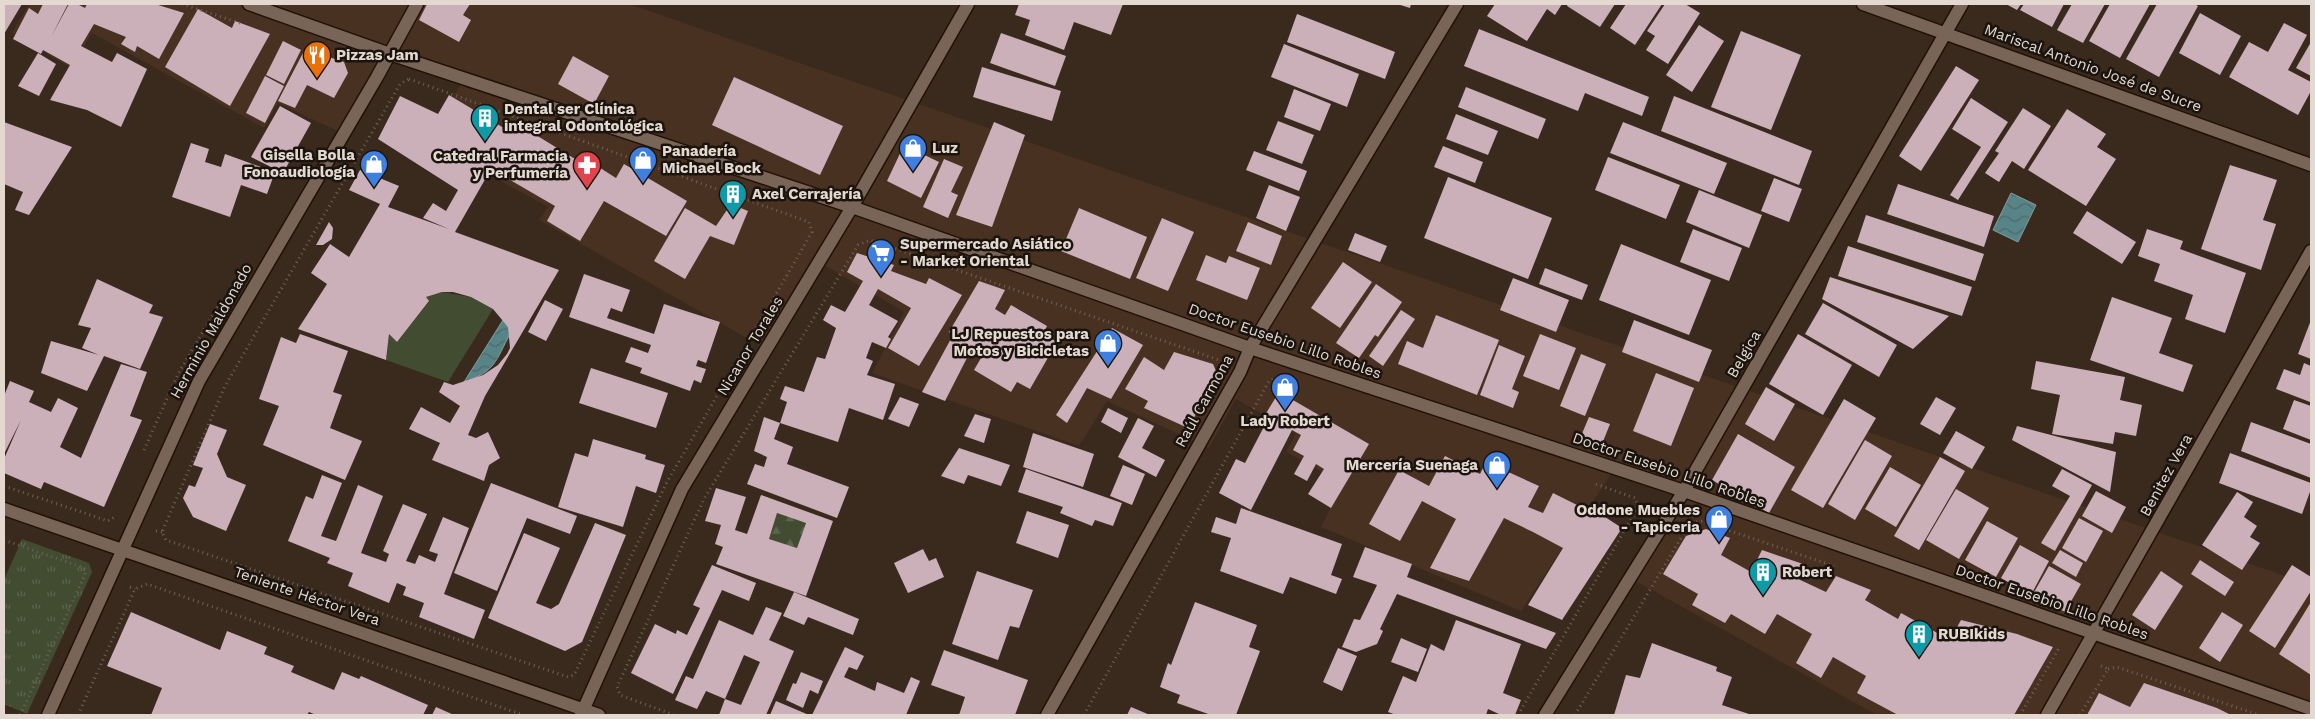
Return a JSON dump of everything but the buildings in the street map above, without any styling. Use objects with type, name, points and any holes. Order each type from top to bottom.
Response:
[{"type":"street","name":"Doctor Eusebio Lillo Robles","points":[[249,4],[390,54],[852,207],[1250,348],[1684,491],[2311,709]]},
{"type":"street","name":"Herminio Maldonado","points":[[48,715],[199,380],[390,54],[417,4]]},
{"type":"street","name":"Nicanor Torales","points":[[582,713],[682,489],[852,207],[968,4]]},
{"type":"street","name":"Raúl Carmona","points":[[1047,715],[1240,372],[1250,348],[1457,4]]},
{"type":"street","name":"Mariscal Antonio José de Sucre","points":[[1863,4],[1946,32],[2311,165]]},
{"type":"street","name":"Belgica","points":[[1545,715],[1684,491],[1962,4]]},
{"type":"street","name":"Benitez Vera","points":[[2047,715],[2311,251]]},
{"type":"street","name":"Teniente Héctor Vera","points":[[4,509],[124,549],[582,713],[599,715]]},
{"type":"path","points":[[409,79],[809,222],[812,232],[667,482],[574,675],[567,679],[166,540],[162,532],[225,386],[400,84],[409,79]]},
{"type":"path","points":[[618,700],[620,695],[617,687],[704,499],[858,245],[870,240],[1224,361]]},
{"type":"path","points":[[142,455],[178,374],[223,298]]},
{"type":"path","points":[[1084,715],[1270,381],[1281,375]]},
{"type":"path","points":[[1265,379],[1270,381]]},
{"type":"path","points":[[1518,715],[1640,508],[1635,498],[1586,481]]},
{"type":"path","points":[[4,486],[108,521],[115,518],[118,509]]},
{"type":"path","points":[[1574,715],[1690,523],[1701,521]]},
{"type":"path","points":[[156,531],[162,532]]},
{"type":"path","points":[[4,540],[84,568]]},
{"type":"path","points":[[20,715],[85,575],[84,568],[87,562]]},
{"type":"path","points":[[78,715],[135,589],[147,584],[149,580]]},
{"type":"path","points":[[147,584],[523,715]]},
{"type":"path","points":[[130,587],[135,589]]},
{"type":"path","points":[[2020,715],[2059,648]]},
{"type":"path","points":[[2101,666],[2108,669],[2117,667],[2259,715]]},
{"type":"path","points":[[2080,715],[2108,669]]},
{"type":"path","points":[[620,695],[674,715]]},
{"type":"shaded area","points":[[29,4],[629,4],[2311,585],[2311,715],[1877,715],[1630,578],[1684,491],[1615,468],[1521,611],[1321,527],[1343,483],[1286,452],[1296,434],[1236,399],[1209,448],[1107,401],[1079,446],[872,373],[904,312],[819,262],[766,349],[539,220],[548,207],[426,140],[464,79],[390,54],[344,134],[278,103],[264,128],[92,33],[71,68],[12,33]]},
{"type":"green space","points":[[442,292],[471,297],[493,309],[448,382],[386,360],[389,334],[397,342],[429,302],[426,297]]},
{"type":"green space","points":[[777,513],[806,523],[797,548],[769,539]]},
{"type":"green space","points":[[22,539],[89,563],[92,572],[27,714],[4,704],[4,580]]},
{"type":"water","points":[[2011,193],[2036,205],[2018,242],[1993,230]]},
{"type":"water","points":[[503,320],[510,334],[497,359],[483,374],[464,382]]},
{"type":"place","name":"Pizzas Jam","points":[[317,79]]},
{"type":"place","name":"Dental ser Clínica integral Odontológica","points":[[485,142]]},
{"type":"place","name":"Luz","points":[[913,172]]},
{"type":"place","name":"Panadería Michael Bock","points":[[643,184]]},
{"type":"place","name":"Gisella Bolla Fonoaudiología","points":[[374,188]]},
{"type":"place","name":"Catedral Farmacia y Perfumería","points":[[587,189]]},
{"type":"place","name":"Axel Cerrajería","points":[[733,218]]},
{"type":"place","name":"Supermercado Asiático - Market Oriental","points":[[881,277]]},
{"type":"place","name":"LJ Repuestos para Motos y Bicicletas","points":[[1108,367]]},
{"type":"place","name":"Lady Robert","points":[[1285,411]]},
{"type":"place","name":"Mercería Suenaga","points":[[1497,489]]},
{"type":"place","name":"Oddone Muebles - Tapiceria","points":[[1719,543]]},
{"type":"place","name":"Robert","points":[[1763,596]]},
{"type":"place","name":"RUBIkids","points":[[1919,658]]}]
